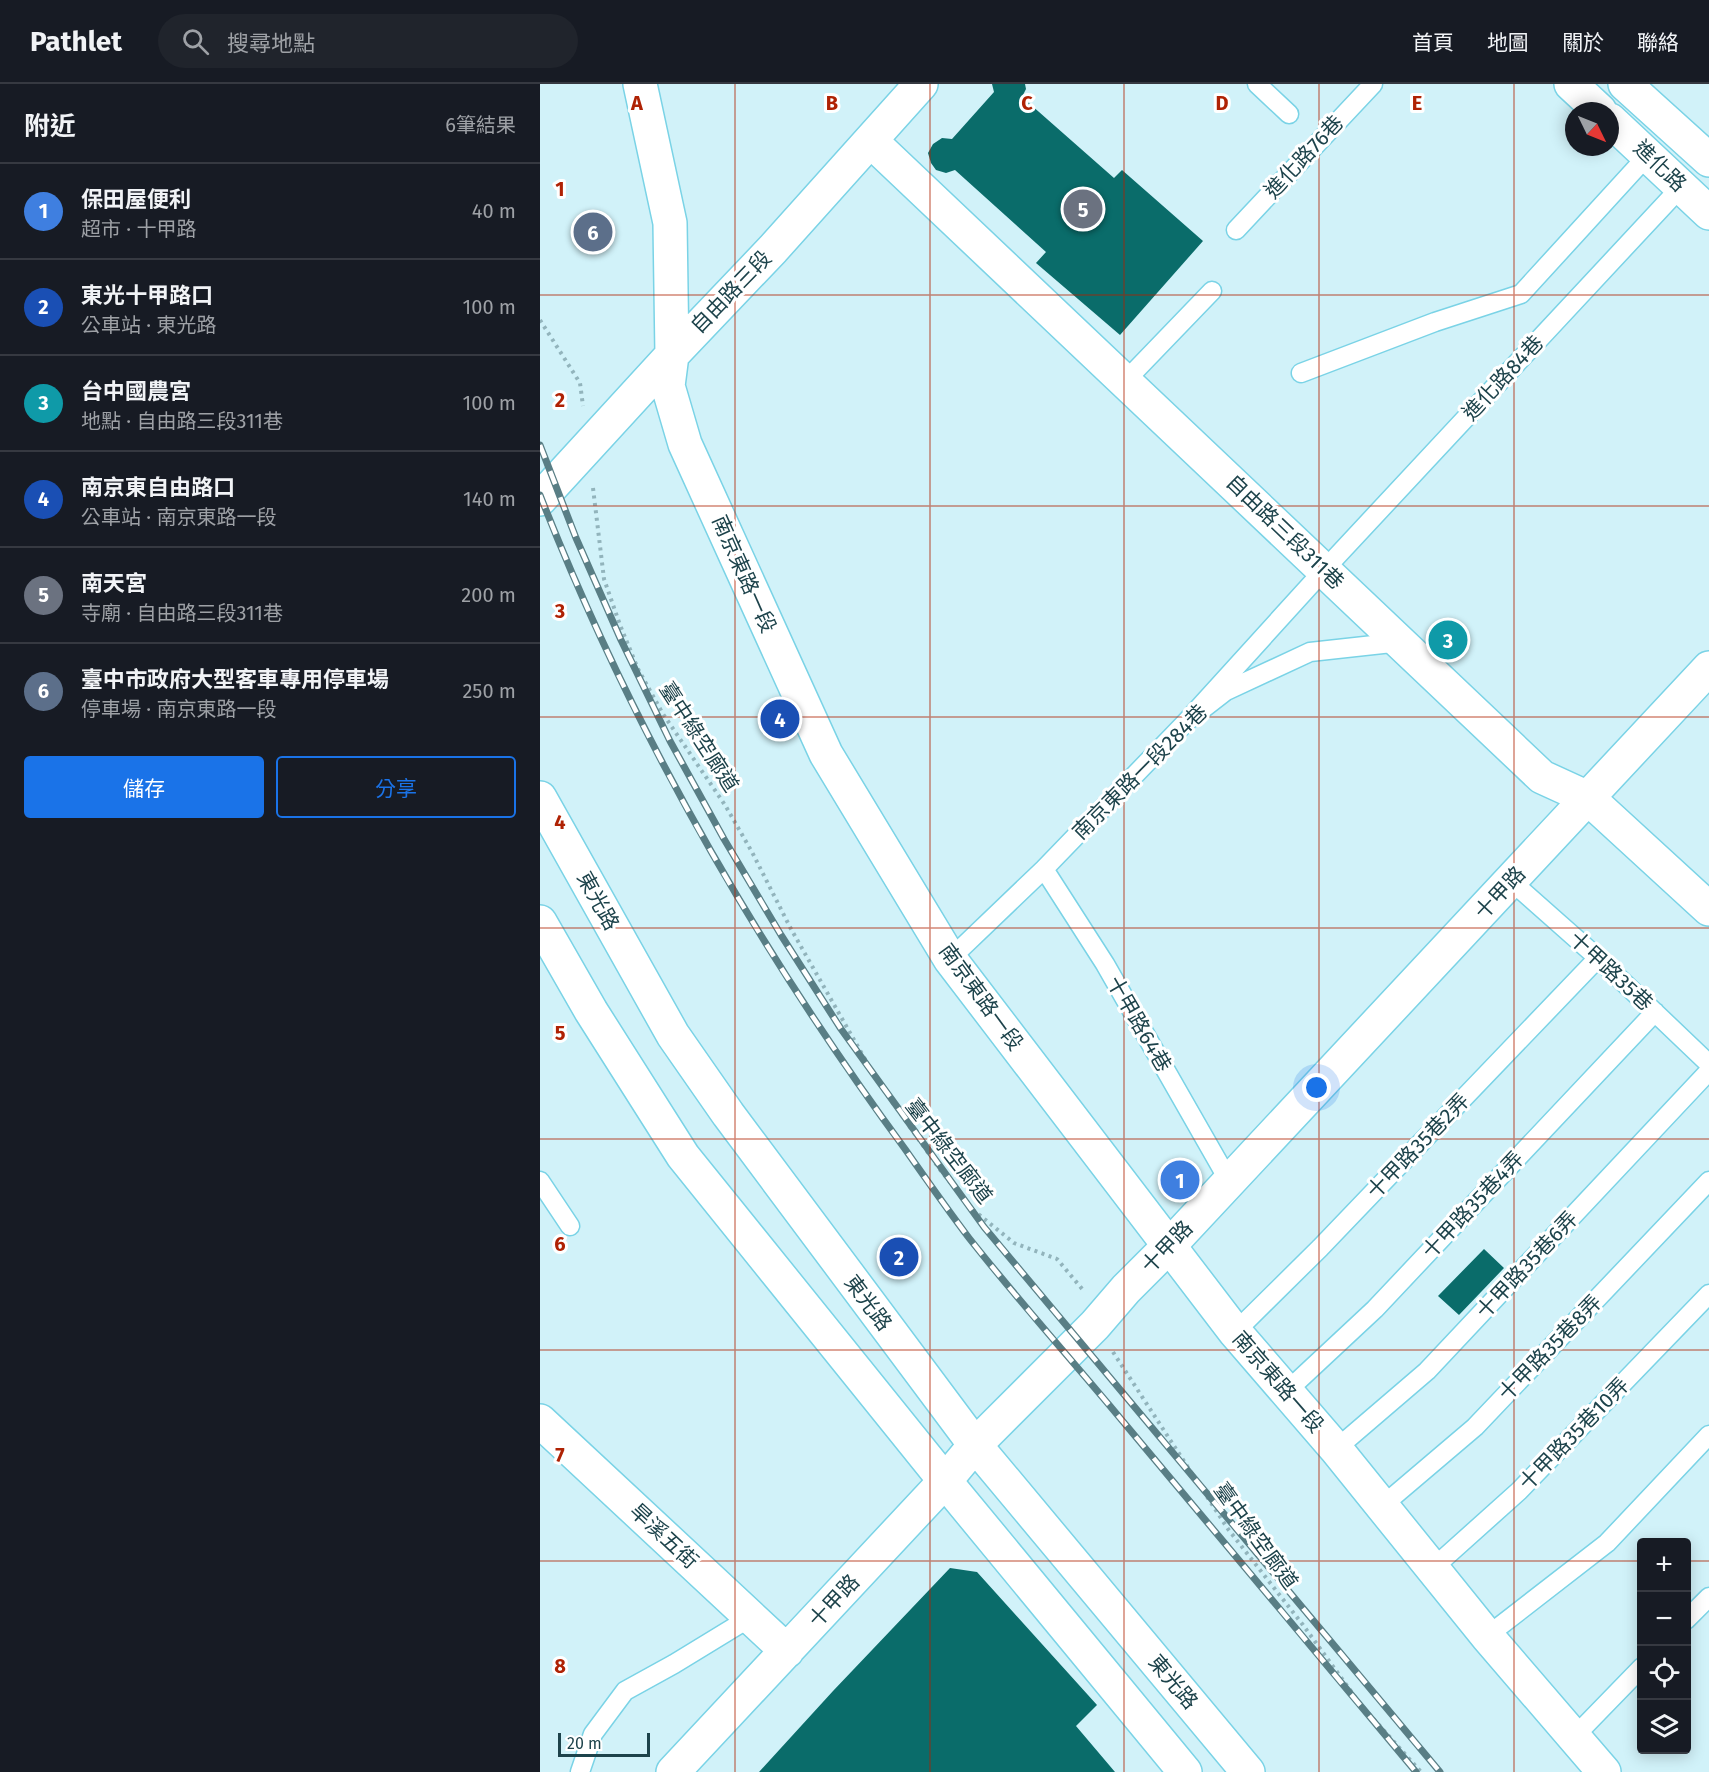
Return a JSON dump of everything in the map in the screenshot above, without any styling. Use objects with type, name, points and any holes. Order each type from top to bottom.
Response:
[{"type":"street","name":"南京東路一段","points":[[640,84],[670,223],[672,355],[668,386],[685,444],[826,754],[950,959],[1169,1246],[1235,1332],[1336,1449],[1487,1636],[1604,1772]]},
{"type":"street","name":"自由路三段","points":[[540,499],[773,249],[921,84]]},
{"type":"street","points":[[1571,84],[1590,102]]},
{"type":"street","name":"進化路","points":[[1626,84],[1709,160]]},
{"type":"street","name":"進化路","points":[[1619,128],[1709,213]]},
{"type":"street","name":"自由路三段311巷","points":[[871,141],[1542,777],[1588,798],[1709,909]]},
{"type":"street","name":"十甲路","points":[[673,1772],[945,1481],[975,1445],[1095,1325],[1126,1289],[1169,1246],[1709,668]]},
{"type":"street","name":"東光路","points":[[540,798],[673,1035],[728,1114],[975,1445],[1248,1772]]},
{"type":"street","points":[[540,922],[591,1011],[683,1156],[945,1481],[1185,1772]]},
{"type":"street","name":"旱溪五街","points":[[540,1421],[787,1651]]},
{"type":"lane","points":[[1257,84],[1289,114]]},
{"type":"lane","name":"進化路76巷","points":[[1236,230],[1373,84]]},
{"type":"lane","points":[[1300,373],[1435,322],[1521,294],[1648,155]]},
{"type":"lane","name":"進化路84巷","points":[[1186,722],[1324,570],[1681,187]]},
{"type":"lane","points":[[1124,379],[1133,373],[1212,291]]},
{"type":"lane","name":"南京東路一段284巷","points":[[950,959],[1044,869],[1186,722],[1226,691],[1310,652],[1401,642]]},
{"type":"lane","name":"十甲路64巷","points":[[1044,869],[1104,964],[1229,1181]]},
{"type":"lane","name":"十甲路35巷","points":[[1511,881],[1598,958],[1709,1064]]},
{"type":"lane","name":"十甲路35巷2弄","points":[[1235,1332],[1320,1248],[1598,958]]},
{"type":"lane","name":"十甲路35巷4弄","points":[[1286,1392],[1375,1309],[1655,1012]]},
{"type":"lane","name":"十甲路35巷6弄","points":[[1336,1449],[1427,1371],[1709,1071]]},
{"type":"lane","points":[[540,1181],[570,1226]]},
{"type":"lane","name":"十甲路35巷8弄","points":[[1382,1506],[1475,1427],[1709,1181]]},
{"type":"lane","name":"十甲路35巷10弄","points":[[1432,1569],[1519,1491],[1709,1294]]},
{"type":"lane","points":[[1487,1636],[1607,1543],[1709,1435]]},
{"type":"lane","points":[[1691,1615],[1709,1597]]},
{"type":"lane","points":[[580,1772],[593,1734],[626,1691],[751,1617]]},
{"type":"lane","points":[[1574,1737],[1637,1671]]},
{"type":"path","name":"臺中綠空廊道","points":[[638,669],[663,714],[725,806],[752,852],[791,929],[878,1082],[941,1172],[972,1209],[1014,1243],[1058,1259],[1088,1296],[1095,1325],[1228,1529],[1303,1625],[1361,1705],[1420,1772]]},
{"type":"building","points":[[992,84],[1025,84],[1026,89],[1022,97],[1114,178],[1122,170],[1203,241],[1120,335],[1036,263],[1046,252],[955,170],[946,173],[936,170],[931,163],[928,153],[933,144],[942,138],[952,139],[994,92]]},
{"type":"building","points":[[1484,1249],[1504,1268],[1459,1315],[1438,1296]]},
{"type":"building","points":[[950,1568],[977,1572],[1097,1705],[1076,1726],[1115,1772],[759,1772],[833,1691]]},
{"type":"railway","points":[[540,445],[576,538],[621,640],[670,741],[724,839],[781,935],[841,1029],[984,1227],[1440,1772]]},
{"type":"railway","points":[[540,495],[615,668],[701,834],[748,915],[850,1072],[969,1238],[1416,1772]]},
{"type":"place","name":"南天宮","points":[[1083,209]]},
{"type":"place","name":"臺中市政府大型客車專用停車場","points":[[593,232]]},
{"type":"place","name":"台中國農宮","points":[[1448,640]]},
{"type":"place","name":"南京東自由路口","points":[[780,719]]},
{"type":"place","name":"保田屋便利","points":[[1180,1180]]},
{"type":"place","name":"東光十甲路口","points":[[899,1257]]}]
